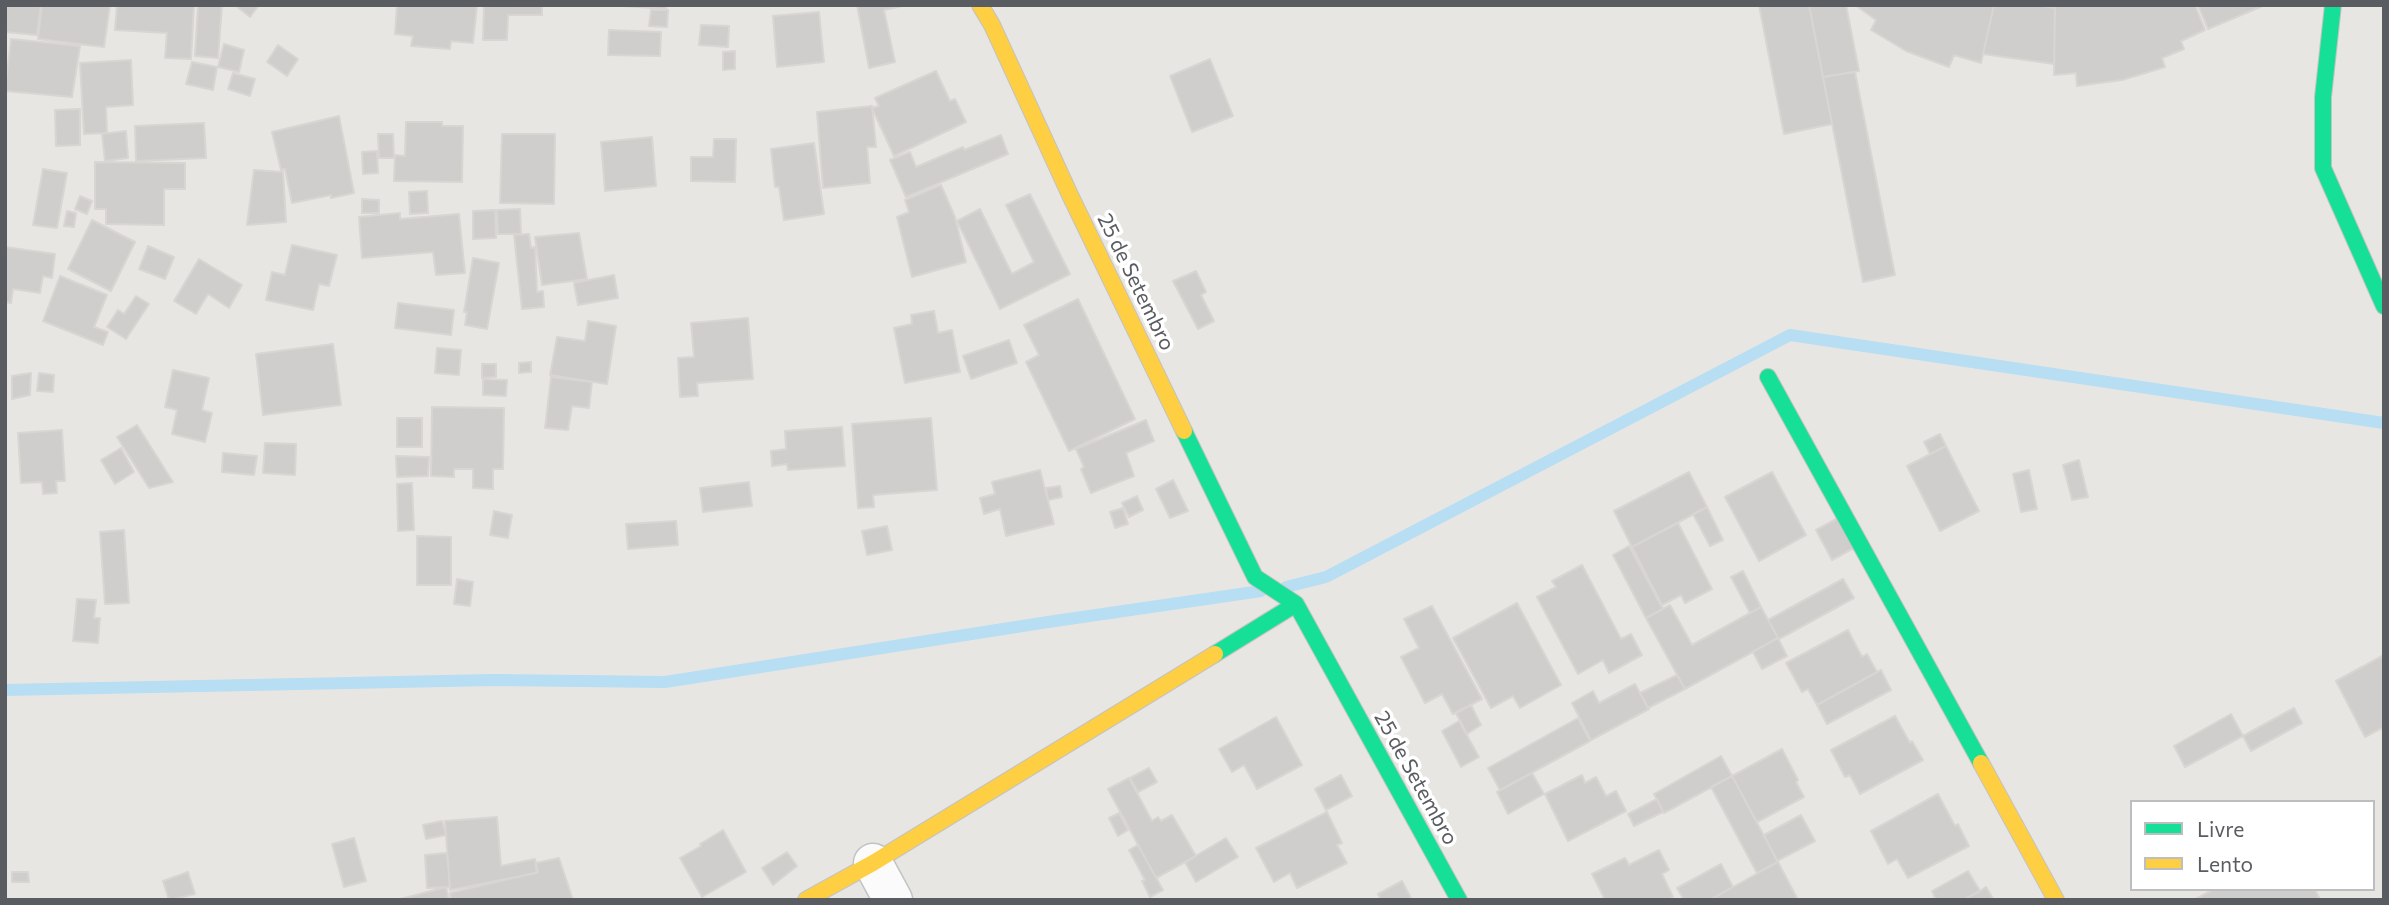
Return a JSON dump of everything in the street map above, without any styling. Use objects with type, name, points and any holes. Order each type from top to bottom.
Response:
[{"type":"street","name":"25 de Setembro","points":[[980,5],[992,25],[1070,195],[1255,578],[1296,604],[1459,900]]},
{"type":"street","points":[[2333,5],[2323,97],[2323,167],[2384,306]]},
{"type":"street","points":[[1768,377],[2056,900]]},
{"type":"street","points":[[806,900],[873,863],[975,798],[1296,604]]},
{"type":"street","points":[[873,863],[893,900]]},
{"type":"building","points":[[5,5],[41,5],[37,35],[5,32]]},
{"type":"building","points":[[42,5],[110,5],[104,47],[38,39]]},
{"type":"building","points":[[117,5],[194,5],[191,59],[165,58],[167,33],[115,30]]},
{"type":"building","points":[[198,5],[222,5],[218,58],[195,56]]},
{"type":"building","points":[[235,5],[259,5],[250,17]]},
{"type":"building","points":[[397,5],[477,5],[473,43],[451,41],[450,49],[411,46],[413,36],[395,34]]},
{"type":"building","points":[[484,5],[542,5],[542,15],[508,15],[507,40],[483,40]]},
{"type":"building","points":[[609,5],[666,5],[666,9]]},
{"type":"building","points":[[857,5],[907,5],[884,10],[895,62],[869,68]]},
{"type":"building","points":[[1759,5],[1809,5],[1832,124],[1784,134]]},
{"type":"building","points":[[1809,5],[1846,5],[1859,71],[1823,77]]},
{"type":"building","points":[[1855,5],[1994,5],[1981,63],[1954,55],[1949,67],[1906,51],[1871,30],[1876,20]]},
{"type":"building","points":[[1994,5],[2037,5],[2055,8],[2054,64],[1983,54]]},
{"type":"building","points":[[2055,5],[2195,5],[2205,30],[2181,41],[2184,49],[2162,58],[2165,67],[2122,80],[2077,86],[2076,73],[2054,75]]},
{"type":"building","points":[[2198,5],[2265,5],[2208,29]]},
{"type":"building","points":[[651,10],[668,10],[667,27],[649,26]]},
{"type":"building","points":[[819,12],[824,62],[777,67],[773,16]]},
{"type":"building","points":[[701,25],[729,26],[728,47],[699,45]]},
{"type":"building","points":[[609,30],[661,32],[660,56],[608,55]]},
{"type":"building","points":[[11,39],[80,46],[72,97],[5,91]]},
{"type":"building","points":[[224,44],[244,50],[239,72],[218,67]]},
{"type":"building","points":[[278,45],[298,59],[287,76],[267,62]]},
{"type":"building","points":[[735,51],[735,69],[723,70],[723,52]]},
{"type":"building","points":[[1210,59],[1233,116],[1192,132],[1170,76]]},
{"type":"building","points":[[131,60],[133,105],[106,107],[107,133],[84,134],[80,63]]},
{"type":"building","points":[[192,62],[217,67],[213,90],[186,84]]},
{"type":"building","points":[[936,71],[950,101],[955,99],[966,122],[894,156],[872,108],[879,106],[875,98]]},
{"type":"building","points":[[1855,72],[1895,275],[1863,282],[1823,77]]},
{"type":"building","points":[[233,73],[255,79],[250,96],[228,89]]},
{"type":"building","points":[[872,106],[876,147],[867,147],[870,183],[823,188],[817,112]]},
{"type":"building","points":[[80,109],[80,145],[56,146],[55,110]]},
{"type":"building","points":[[339,116],[354,193],[292,203],[285,169],[281,170],[272,132]]},
{"type":"building","points":[[406,122],[442,122],[442,126],[463,126],[462,182],[394,181],[395,155],[405,156]]},
{"type":"building","points":[[204,123],[206,158],[136,161],[135,126]]},
{"type":"building","points":[[126,131],[128,158],[105,161],[102,134]]},
{"type":"building","points":[[378,134],[393,134],[394,158],[379,158]]},
{"type":"building","points":[[502,134],[555,134],[554,204],[500,203]]},
{"type":"building","points":[[1001,135],[1008,154],[906,197],[890,160],[910,152],[916,167],[963,147],[964,150]]},
{"type":"building","points":[[652,137],[656,186],[605,191],[601,142]]},
{"type":"building","points":[[714,139],[736,139],[735,182],[691,181],[691,157],[713,157]]},
{"type":"building","points":[[814,143],[824,214],[784,220],[779,187],[775,187],[771,149]]},
{"type":"building","points":[[377,151],[378,173],[363,174],[362,152]]},
{"type":"building","points":[[95,162],[185,163],[185,189],[164,189],[164,225],[106,224],[106,209],[95,209]]},
{"type":"building","points":[[43,169],[67,173],[57,228],[33,225]]},
{"type":"building","points":[[254,170],[283,172],[286,222],[247,225]]},
{"type":"building","points":[[941,185],[955,217],[966,262],[912,277],[897,217],[909,212],[905,200]]},
{"type":"building","points":[[427,191],[428,213],[410,214],[409,192]]},
{"type":"building","points":[[1030,194],[1070,274],[1000,309],[957,221],[980,209],[1012,274],[1034,262],[1006,205]]},
{"type":"building","points":[[80,196],[92,201],[87,214],[75,209]]},
{"type":"building","points":[[362,199],[379,200],[379,213],[362,213]]},
{"type":"building","points":[[520,209],[521,234],[498,234],[497,210]]},
{"type":"building","points":[[495,210],[496,238],[473,239],[473,211]]},
{"type":"building","points":[[67,211],[76,213],[74,227],[64,226]]},
{"type":"building","points":[[400,213],[400,219],[459,214],[465,273],[436,275],[433,252],[362,258],[359,217]]},
{"type":"building","points":[[92,220],[135,242],[111,291],[68,269]]},
{"type":"building","points":[[579,233],[587,279],[542,285],[535,237]]},
{"type":"building","points":[[529,234],[531,248],[535,247],[537,292],[543,291],[544,307],[522,309],[514,235]]},
{"type":"building","points":[[292,245],[337,255],[329,286],[319,284],[313,310],[266,300],[272,272],[285,275]]},
{"type":"building","points":[[148,246],[174,257],[165,279],[139,269]]},
{"type":"building","points":[[5,247],[55,254],[52,278],[43,276],[40,293],[13,289],[11,303],[5,302]]},
{"type":"building","points":[[473,258],[499,263],[487,329],[465,325],[467,312],[464,312]]},
{"type":"building","points":[[199,259],[242,285],[229,308],[208,294],[196,314],[174,301]]},
{"type":"building","points":[[1196,271],[1206,292],[1201,295],[1214,321],[1198,329],[1173,281]]},
{"type":"building","points":[[614,275],[618,298],[578,305],[574,283]]},
{"type":"building","points":[[60,276],[107,295],[94,327],[108,332],[103,345],[43,321]]},
{"type":"building","points":[[136,296],[149,304],[126,339],[107,327],[118,310],[124,314]]},
{"type":"building","points":[[1078,299],[1135,419],[1069,451],[1026,362],[1039,355],[1024,325]]},
{"type":"building","points":[[398,303],[454,310],[451,335],[395,328]]},
{"type":"building","points":[[934,311],[938,333],[952,330],[960,372],[905,383],[894,328],[912,324],[911,315]]},
{"type":"building","points":[[748,318],[753,379],[697,383],[698,396],[680,397],[678,358],[694,357],[691,323]]},
{"type":"building","points":[[588,321],[616,326],[607,384],[550,375],[557,337],[585,341]]},
{"type":"building","points":[[1009,340],[1017,363],[971,379],[963,356]]},
{"type":"building","points":[[333,344],[341,405],[263,415],[256,354]]},
{"type":"building","points":[[437,348],[461,350],[459,375],[435,373]]},
{"type":"building","points":[[531,362],[531,372],[519,373],[519,363]]},
{"type":"building","points":[[482,364],[496,364],[496,377],[482,378]]},
{"type":"building","points":[[173,370],[209,378],[202,410],[212,413],[205,442],[172,434],[177,410],[165,407]]},
{"type":"building","points":[[31,373],[30,395],[12,399],[12,376]]},
{"type":"building","points":[[39,373],[54,375],[53,392],[37,391]]},
{"type":"building","points":[[551,377],[592,382],[589,408],[572,406],[568,430],[545,428]]},
{"type":"building","points":[[483,379],[507,380],[506,396],[483,395]]},
{"type":"building","points":[[432,407],[504,408],[503,469],[493,469],[493,489],[473,488],[473,469],[454,469],[454,477],[431,476]]},
{"type":"building","points":[[397,418],[422,418],[422,447],[397,447]]},
{"type":"building","points":[[931,418],[937,490],[873,495],[874,507],[858,508],[852,424]]},
{"type":"building","points":[[1146,420],[1154,441],[1126,453],[1134,476],[1091,493],[1076,449]]},
{"type":"building","points":[[137,425],[173,482],[149,488],[117,437]]},
{"type":"building","points":[[842,427],[845,466],[788,470],[787,464],[772,466],[771,451],[786,449],[785,431]]},
{"type":"building","points":[[62,430],[65,481],[56,481],[57,493],[43,494],[42,482],[21,483],[18,433]]},
{"type":"building","points":[[1940,434],[1946,446],[1930,454],[1924,442]]},
{"type":"building","points":[[265,443],[296,444],[295,475],[263,473]]},
{"type":"building","points":[[1946,446],[1979,511],[1940,531],[1907,466]]},
{"type":"building","points":[[121,448],[134,472],[115,484],[101,460]]},
{"type":"building","points":[[223,453],[257,456],[254,475],[222,472]]},
{"type":"building","points":[[396,456],[429,457],[428,476],[397,477]]},
{"type":"building","points":[[2079,460],[2088,497],[2072,500],[2063,465]]},
{"type":"building","points":[[1040,470],[1054,524],[1006,536],[1000,509],[984,514],[980,498],[995,494],[992,482]]},
{"type":"building","points":[[2029,470],[2037,509],[2021,512],[2013,474]]},
{"type":"building","points":[[1689,472],[1707,507],[1632,547],[1614,511]]},
{"type":"building","points":[[1772,472],[1806,535],[1759,561],[1725,497]]},
{"type":"building","points":[[1173,480],[1188,511],[1170,518],[1156,489]]},
{"type":"building","points":[[749,482],[752,506],[703,512],[700,488]]},
{"type":"building","points":[[412,483],[414,530],[398,531],[397,484]]},
{"type":"building","points":[[1060,486],[1062,497],[1048,500],[1046,488]]},
{"type":"building","points":[[1137,496],[1143,510],[1129,517],[1122,503]]},
{"type":"building","points":[[1707,507],[1723,540],[1710,546],[1693,514]]},
{"type":"building","points":[[1123,508],[1128,524],[1115,528],[1110,512]]},
{"type":"building","points":[[494,511],[512,515],[508,538],[490,535]]},
{"type":"building","points":[[1838,518],[1854,548],[1832,560],[1816,530]]},
{"type":"building","points":[[676,521],[678,545],[628,549],[626,524]]},
{"type":"building","points":[[1678,523],[1712,589],[1685,603],[1681,595],[1662,605],[1632,547]]},
{"type":"building","points":[[887,526],[892,550],[867,555],[862,531]]},
{"type":"building","points":[[124,530],[129,603],[105,604],[100,532]]},
{"type":"building","points":[[417,536],[451,537],[451,585],[417,585]]},
{"type":"building","points":[[1629,546],[1663,609],[1646,618],[1613,555]]},
{"type":"building","points":[[1582,565],[1621,639],[1631,634],[1642,655],[1609,673],[1603,660],[1578,674],[1537,597],[1556,587],[1552,581]]},
{"type":"building","points":[[1743,571],[1761,607],[1750,613],[1731,577]]},
{"type":"building","points":[[457,579],[473,582],[470,606],[454,604]]},
{"type":"building","points":[[1843,579],[1854,598],[1779,639],[1768,620]]},
{"type":"building","points":[[77,599],[96,600],[94,618],[100,618],[98,643],[73,641]]},
{"type":"building","points":[[1517,603],[1561,685],[1520,708],[1513,696],[1491,708],[1453,638]]},
{"type":"building","points":[[1670,605],[1692,645],[1761,607],[1778,638],[1685,689],[1646,618]]},
{"type":"building","points":[[1432,606],[1482,699],[1453,714],[1442,694],[1425,703],[1401,657],[1419,648],[1404,619]]},
{"type":"building","points":[[1848,630],[1862,657],[1867,654],[1877,672],[1817,705],[1808,689],[1802,692],[1786,663]]},
{"type":"building","points":[[1778,638],[1787,656],[1762,669],[1753,652]]},
{"type":"building","points":[[2384,655],[2384,727],[2365,737],[2336,681]]},
{"type":"building","points":[[1881,670],[1891,690],[1827,724],[1817,705]]},
{"type":"building","points":[[1677,675],[1685,689],[1648,708],[1640,693]]},
{"type":"building","points":[[1635,684],[1649,709],[1591,740],[1572,703],[1593,691],[1599,703]]},
{"type":"building","points":[[1471,705],[1481,725],[1467,734],[1456,713]]},
{"type":"building","points":[[2294,708],[2302,723],[2251,751],[2243,736]]},
{"type":"building","points":[[2231,714],[2243,736],[2185,767],[2174,746]]},
{"type":"building","points":[[1895,716],[1923,760],[1860,794],[1850,775],[1845,777],[1831,750]]},
{"type":"building","points":[[1276,717],[1302,765],[1257,789],[1244,765],[1232,772],[1219,749]]},
{"type":"building","points":[[1578,718],[1590,741],[1500,790],[1488,768]]},
{"type":"building","points":[[1459,721],[1479,757],[1461,767],[1442,731]]},
{"type":"building","points":[[1782,749],[1804,797],[1757,822],[1732,776]]},
{"type":"building","points":[[1721,756],[1732,776],[1664,813],[1654,794]]},
{"type":"building","points":[[1149,768],[1157,782],[1138,792],[1130,778]]},
{"type":"building","points":[[1532,773],[1544,794],[1508,814],[1497,792]]},
{"type":"building","points":[[1341,775],[1352,796],[1326,810],[1315,789]]},
{"type":"building","points":[[1582,775],[1585,783],[1596,777],[1606,796],[1616,791],[1626,811],[1568,841],[1545,794]]},
{"type":"building","points":[[1732,776],[1778,862],[1757,873],[1711,787]]},
{"type":"building","points":[[1129,778],[1152,821],[1158,817],[1161,821],[1172,815],[1196,856],[1156,878],[1108,789]]},
{"type":"building","points":[[1938,794],[1969,846],[1908,878],[1897,859],[1888,864],[1871,831]]},
{"type":"building","points":[[1657,799],[1663,812],[1634,826],[1628,814]]},
{"type":"building","points":[[1327,812],[1342,843],[1337,845],[1347,863],[1297,888],[1290,873],[1274,882],[1256,848]]},
{"type":"building","points":[[1119,813],[1128,830],[1118,836],[1109,818]]},
{"type":"building","points":[[1801,815],[1815,841],[1777,861],[1764,835]]},
{"type":"building","points":[[497,817],[501,866],[535,859],[537,873],[450,890],[445,821]]},
{"type":"building","points":[[442,821],[446,835],[426,839],[423,825]]},
{"type":"building","points":[[723,830],[746,872],[702,897],[680,858]]},
{"type":"building","points":[[354,838],[366,881],[344,887],[332,844]]},
{"type":"building","points":[[1226,838],[1238,857],[1196,882],[1185,862]]},
{"type":"building","points":[[1138,845],[1163,890],[1150,897],[1142,881],[1145,880],[1129,850]]},
{"type":"building","points":[[1659,850],[1669,870],[1662,874],[1673,897],[1668,900],[1605,900],[1592,874],[1625,858],[1629,865]]},
{"type":"building","points":[[787,852],[797,866],[773,885],[762,868]]},
{"type":"building","points":[[447,853],[450,887],[427,888],[425,855]]},
{"type":"building","points":[[559,858],[573,900],[451,900],[450,893],[538,872],[536,863]]},
{"type":"building","points":[[1778,862],[1798,900],[1716,900],[1715,897]]},
{"type":"building","points":[[1721,864],[1733,887],[1710,900],[1684,900],[1677,888]]},
{"type":"building","points":[[1968,871],[1980,891],[1963,900],[1936,900],[1932,891]]},
{"type":"building","points":[[12,872],[28,872],[29,882],[12,882]]},
{"type":"building","points":[[188,872],[195,894],[169,900],[163,881]]},
{"type":"building","points":[[1402,881],[1412,900],[1381,900],[1378,894]]},
{"type":"building","points":[[446,887],[449,900],[397,900]]},
{"type":"building","points":[[1986,887],[1994,900],[1963,900],[1980,891]]},
{"type":"building","points":[[2210,891],[2316,891],[2320,900],[2194,900]]},
{"type":"waterway","points":[[1286,587],[1326,577],[1790,335],[2384,423]]},
{"type":"waterway","points":[[5,690],[494,680],[665,682],[1261,591]]},
{"type":"traffic: fast","points":[[2333,5],[2323,97],[2323,168],[2384,306]]},
{"type":"traffic: fast","points":[[1768,377],[1981,763]]},
{"type":"traffic: fast","points":[[1184,431],[1255,577],[1296,604],[1459,900]]},
{"type":"traffic: fast","points":[[1215,654],[1296,604]]},
{"type":"traffic: slow","points":[[980,5],[992,25],[1070,195],[1184,431]]},
{"type":"traffic: slow","points":[[806,900],[873,863],[1215,654]]},
{"type":"traffic: slow","points":[[1981,763],[2056,900]]}]
